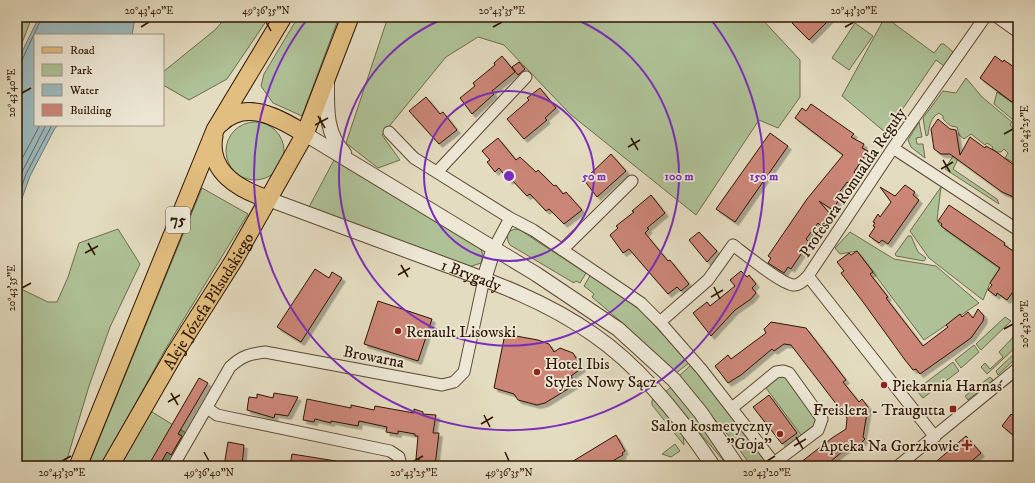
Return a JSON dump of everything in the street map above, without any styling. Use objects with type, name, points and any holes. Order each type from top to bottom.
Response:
[{"type":"main road","name":"75","points":[[78,466],[215,130],[283,17]]},
{"type":"main road","name":"Aleje Józefa Piłsudskiego","points":[[110,466],[175,353],[234,260],[304,134],[327,80],[350,17]]},
{"type":"main road","points":[[215,130],[225,120],[237,112],[246,111],[272,116],[304,134]]},
{"type":"main road","name":"1 Brygady","points":[[215,130],[212,143],[219,168],[229,180],[244,190],[268,199]]},
{"type":"street","name":"Profesora Romualda Reguły","points":[[935,437],[808,276],[893,148],[985,17]]},
{"type":"street","points":[[997,17],[1018,32]]},
{"type":"street","points":[[436,172],[526,77]]},
{"type":"street","points":[[327,80],[326,115],[334,141],[351,161]]},
{"type":"street","points":[[389,132],[414,158],[510,218],[533,230],[641,303],[660,322],[732,408],[774,463],[818,430],[822,418],[789,373],[783,371],[776,372],[732,408]]},
{"type":"street","name":"1 Brygady","points":[[304,134],[494,248],[618,328],[674,380],[701,413],[737,466]]},
{"type":"street","points":[[893,148],[1018,230]]},
{"type":"street","points":[[562,250],[632,181]]},
{"type":"street","name":"1 Brygady","points":[[268,199],[484,279],[553,309],[595,335],[625,361],[657,393],[698,443],[713,466]]},
{"type":"street","points":[[484,279],[494,248],[510,218]]},
{"type":"street","points":[[660,322],[708,280],[733,245],[782,280],[793,285],[800,284],[808,276]]},
{"type":"street","name":"Browarna","points":[[173,466],[230,367],[240,358],[264,352],[442,385],[454,382],[464,372],[484,279]]},
{"type":"street","points":[[898,466],[1018,368]]},
{"type":"street","points":[[207,408],[217,415],[390,451],[399,457],[401,466]]},
{"type":"green space","points":[[17,17],[32,17],[17,56]]},
{"type":"green space","points":[[226,17],[269,17],[227,79],[189,100],[164,86],[164,71],[216,29]]},
{"type":"green space","points":[[298,17],[339,17],[302,116],[273,103],[261,86],[264,74]]},
{"type":"green space","points":[[388,17],[760,17],[800,60],[800,97],[778,128],[759,120],[696,215],[570,114],[504,45],[478,37],[446,57],[382,135],[400,160],[378,168],[346,143]]},
{"type":"green space","points":[[885,17],[934,53],[941,44],[944,44],[953,52],[944,66],[936,60],[891,126],[897,130],[892,138],[842,96]]},
{"type":"green space","points":[[855,23],[873,36],[849,70],[832,58]]},
{"type":"green space","points":[[966,78],[982,97],[1012,122],[1010,125],[1018,132],[1018,165],[1005,158],[1008,153],[1004,149],[1001,152],[997,152],[992,149],[993,147],[987,143],[985,145],[971,134],[964,139],[959,135],[957,127],[949,125],[939,113],[932,119],[928,135],[926,136],[923,118],[943,91],[956,93]]},
{"type":"green space","points":[[997,92],[1012,102],[1018,93],[1018,116],[1012,119],[994,104]]},
{"type":"green space","points":[[249,122],[261,122],[276,130],[284,145],[284,157],[276,172],[261,180],[249,180],[234,172],[226,157],[226,145],[234,130]]},
{"type":"green space","points":[[919,122],[922,137],[916,138],[917,144],[923,144],[925,158],[911,147],[908,140]]},
{"type":"green space","points":[[953,156],[958,159],[953,169],[997,199],[999,204],[945,169]]},
{"type":"green space","points":[[334,160],[481,249],[483,255],[481,263],[469,267],[309,207]]},
{"type":"green space","points":[[941,187],[937,220],[941,226],[1000,268],[990,283],[983,300],[929,258],[910,231]]},
{"type":"green space","points":[[202,188],[248,214],[166,348],[101,466],[88,466]]},
{"type":"green space","points":[[118,229],[140,264],[110,327],[89,386],[65,466],[17,466],[17,294],[19,288],[48,302],[57,302],[68,277],[79,243]]},
{"type":"green space","points":[[515,229],[520,230],[586,273],[580,283],[576,281],[574,283],[510,245],[507,236],[510,231]]},
{"type":"green space","points":[[850,232],[894,259],[936,266],[979,303],[924,340],[857,251],[840,254],[835,248]]},
{"type":"green space","points":[[908,236],[911,236],[918,252],[926,258],[924,261],[896,256],[895,254]]},
{"type":"green space","points":[[591,274],[623,296],[644,314],[689,363],[675,374],[626,326],[592,297],[594,294],[584,286]]},
{"type":"green space","points":[[1005,317],[1011,321],[981,350],[976,344]]},
{"type":"green space","points":[[1018,332],[1018,345],[987,374],[981,367],[985,363],[990,369],[1003,357],[999,352]]},
{"type":"green space","points":[[974,345],[979,352],[961,368],[955,360]]},
{"type":"green space","points":[[1018,350],[1018,356],[998,375],[996,371]]},
{"type":"green space","points":[[953,362],[959,371],[923,398],[916,390]]},
{"type":"green space","points":[[692,364],[773,466],[751,466],[734,442],[678,377]]},
{"type":"green space","points":[[779,377],[786,377],[817,417],[816,424],[801,435],[766,388]]},
{"type":"green space","points":[[990,377],[993,380],[968,400],[965,396]]},
{"type":"green space","points":[[671,387],[692,411],[731,466],[728,466],[665,392]]},
{"type":"green space","points":[[653,399],[683,433],[684,445],[652,405]]},
{"type":"green space","points":[[144,407],[191,436],[173,466],[116,466]]},
{"type":"green space","points":[[675,444],[680,451],[671,457],[662,454]]},
{"type":"water","points":[[39,17],[135,17],[132,34],[34,34],[34,126],[58,126],[55,128],[30,176],[17,212],[17,62]]},
{"type":"building","points":[[789,17],[832,17],[809,40],[792,23],[793,22]]},
{"type":"building","points":[[502,56],[515,72],[492,91],[494,94],[472,114],[460,98],[475,86],[473,83],[495,65],[494,63]]},
{"type":"building","points":[[995,56],[1003,62],[1004,60],[1018,70],[1018,93],[1012,102],[980,78]]},
{"type":"building","points":[[519,62],[525,69],[518,75],[512,67]]},
{"type":"building","points":[[540,88],[556,108],[545,118],[547,120],[524,139],[507,119],[529,100],[527,98]]},
{"type":"building","points":[[426,97],[440,114],[443,112],[457,130],[439,144],[409,111]]},
{"type":"building","points":[[811,104],[854,134],[851,137],[864,144],[862,148],[868,151],[854,172],[857,176],[851,185],[847,182],[836,197],[838,201],[833,210],[819,201],[830,214],[822,227],[818,223],[806,239],[809,242],[791,269],[788,267],[784,273],[768,263],[771,258],[768,256],[807,199],[843,155],[795,118],[802,108],[806,111]]},
{"type":"building","points":[[938,119],[950,129],[956,130],[960,155],[970,137],[985,148],[986,146],[995,151],[1018,168],[1018,199],[1002,192],[950,154],[941,154],[934,149],[931,129]]},
{"type":"building","points":[[770,133],[788,146],[735,222],[716,209]]},
{"type":"building","points":[[498,138],[516,160],[520,157],[536,172],[538,170],[554,186],[556,185],[563,194],[566,192],[582,210],[564,224],[549,209],[546,211],[530,194],[527,196],[511,179],[509,181],[499,168],[495,172],[487,162],[490,160],[482,151]]},
{"type":"building","points":[[611,154],[626,171],[597,197],[584,180]]},
{"type":"building","points":[[905,185],[915,192],[913,195],[919,200],[888,244],[882,240],[879,243],[869,236],[875,227],[873,226],[875,223],[873,222],[878,214],[880,217],[891,202],[880,187],[895,196]]},
{"type":"building","points":[[651,195],[665,213],[647,228],[649,229],[645,233],[668,261],[670,260],[689,284],[681,291],[677,287],[668,294],[629,249],[623,253],[610,235],[618,228],[616,226],[634,212],[632,211]]},
{"type":"building","points":[[949,205],[1005,243],[1004,245],[1018,254],[1018,289],[1014,295],[1012,293],[1007,300],[997,293],[996,296],[988,290],[992,285],[990,283],[1000,268],[941,226],[942,224],[938,221]]},
{"type":"building","points":[[699,232],[717,251],[707,262],[689,240]]},
{"type":"building","points":[[857,251],[873,272],[870,274],[888,297],[886,298],[923,346],[948,327],[946,325],[960,314],[962,317],[968,312],[973,318],[978,309],[984,316],[983,321],[971,338],[920,374],[916,369],[913,370],[905,360],[841,273],[844,271],[837,262],[849,253],[851,255]]},
{"type":"building","points":[[315,269],[329,278],[332,272],[342,278],[301,342],[277,327]]},
{"type":"building","points":[[741,271],[747,277],[749,275],[756,284],[752,288],[756,293],[751,299],[735,310],[711,336],[693,313],[707,302],[710,306],[735,286],[730,280]]},
{"type":"building","name":"Renault Lisowski","points":[[378,301],[432,319],[418,361],[364,344]]},
{"type":"building","points":[[771,322],[806,328],[846,380],[843,382],[859,402],[862,399],[868,407],[863,437],[865,439],[856,448],[853,445],[825,466],[796,466],[846,429],[847,418],[791,345],[784,344],[774,351],[772,349],[741,375],[728,383],[715,366],[728,355],[731,359],[766,333],[764,329]]},
{"type":"building","name":"Hotel Ibis Styles Nowy Sącz","points":[[505,334],[538,340],[549,344],[554,352],[560,348],[573,353],[582,368],[571,376],[576,384],[545,403],[537,405],[518,400],[514,394],[494,388]]},
{"type":"building","points":[[199,378],[208,383],[178,434],[182,436],[171,455],[167,452],[159,466],[148,466]]},
{"type":"building","points":[[274,393],[298,397],[288,416],[275,414],[274,418],[247,410],[249,397],[257,398],[257,394],[273,398]]},
{"type":"building","points":[[769,395],[797,433],[782,444],[753,407]]},
{"type":"building","points":[[307,399],[351,408],[351,405],[374,410],[375,406],[414,413],[414,409],[423,412],[423,414],[436,415],[433,433],[439,433],[435,466],[418,466],[419,459],[416,459],[418,436],[415,436],[415,434],[398,431],[398,434],[386,432],[387,427],[359,421],[358,426],[331,421],[331,423],[315,419],[314,422],[303,420]]},
{"type":"building","points":[[1018,408],[1018,439],[1002,426],[1011,414],[1012,415]]},
{"type":"building","points":[[616,435],[625,451],[622,453],[623,455],[604,466],[565,466]]},
{"type":"building","points":[[966,436],[981,453],[966,466],[931,466]]},
{"type":"building","points":[[228,442],[244,445],[242,466],[224,466]]},
{"type":"building","points":[[292,454],[336,461],[336,466],[290,466]]},
{"type":"place","name":"Renault Lisowski","points":[[398,331]]},
{"type":"place","name":"Hotel Ibis Styles Nowy Sącz","points":[[537,372]]},
{"type":"place","name":"Piekarnia Harnaś","points":[[884,385]]},
{"type":"place","name":"Freislera - Traugutta","points":[[953,409]]},
{"type":"place","name":"Salon kosmetyczny \"Goja\"","points":[[780,434]]},
{"type":"place","name":"Apteka Na Gorzkowie","points":[[967,445]]}]
